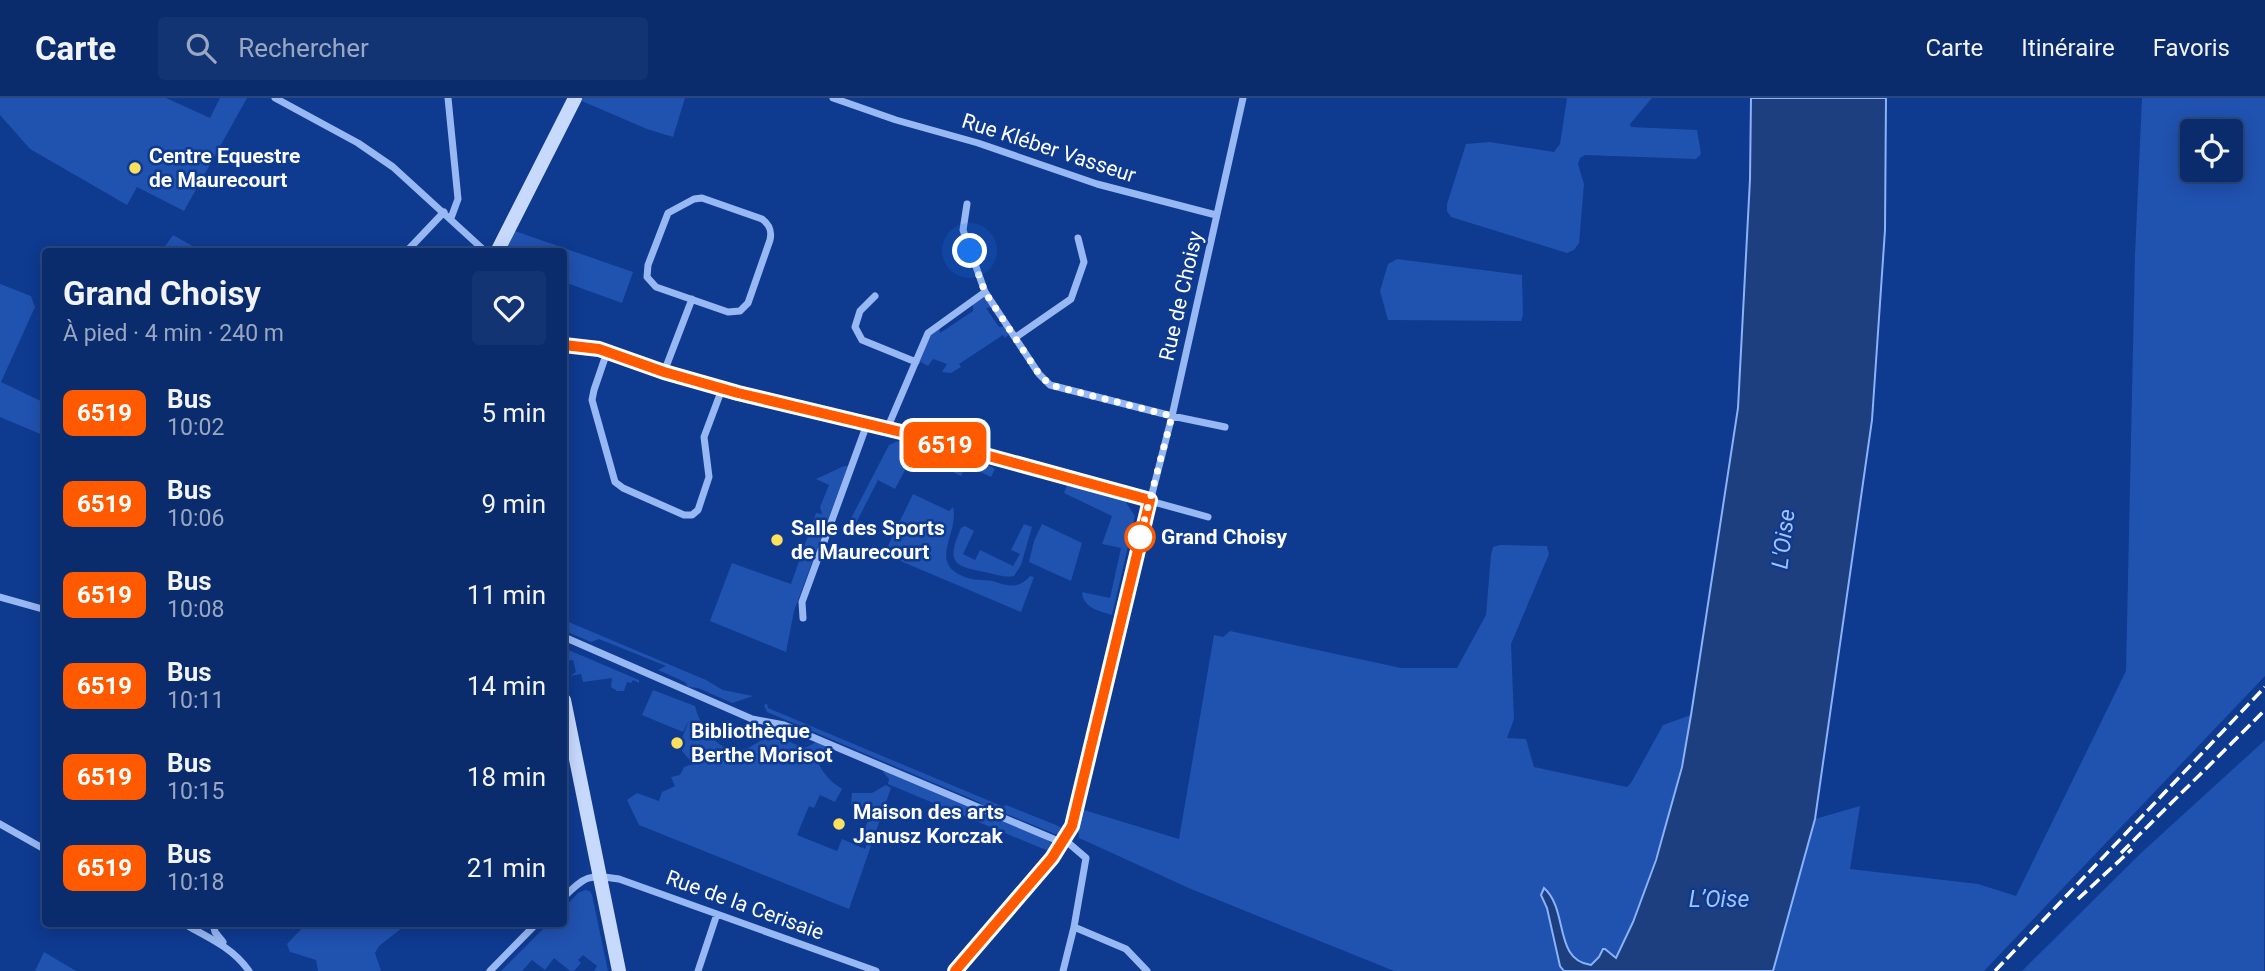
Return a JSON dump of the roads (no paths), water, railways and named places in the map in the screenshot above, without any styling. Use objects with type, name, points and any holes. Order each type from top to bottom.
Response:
[{"type":"main road","points":[[499,248],[575,98]]},
{"type":"main road","points":[[567,714],[619,971]]},
{"type":"street","points":[[275,98],[393,167],[482,248]]},
{"type":"street","points":[[448,98],[458,199],[451,218]]},
{"type":"street","name":"Rue Kléber Vasseur","points":[[833,98],[1097,184],[1216,215]]},
{"type":"street","name":"Rue de Choisy","points":[[955,971],[1064,841],[1076,812],[1172,416],[1243,98]]},
{"type":"street","points":[[702,198],[767,222],[771,231],[770,240],[748,303],[743,309],[728,312],[692,299],[656,286],[648,277],[648,265],[668,213],[694,199],[702,198]]},
{"type":"street","points":[[967,205],[963,230],[985,292],[1039,374],[1050,385],[1224,427]]},
{"type":"street","points":[[410,248],[444,212]]},
{"type":"street","points":[[1016,338],[1071,299],[1084,261],[1078,238]]},
{"type":"street","points":[[887,429],[925,338],[932,329],[985,292]]},
{"type":"street","points":[[875,296],[860,311],[855,327],[862,340],[916,362]]},
{"type":"street","points":[[664,372],[692,299]]},
{"type":"street","points":[[567,345],[607,352],[722,389],[887,429],[1208,517]]},
{"type":"street","points":[[607,352],[592,400],[615,482],[684,514],[692,515],[698,510],[709,477],[704,437],[722,389]]},
{"type":"street","points":[[803,618],[802,602],[867,424]]},
{"type":"street","points":[[0,597],[42,609]]},
{"type":"street","points":[[567,638],[752,719],[784,725],[1064,841],[1086,858],[1063,971]]},
{"type":"street","points":[[0,824],[42,848]]},
{"type":"street","points":[[567,894],[580,881],[590,876],[601,876]]},
{"type":"street","name":"Rue de la Cerisaie","points":[[601,876],[626,881],[876,971]]},
{"type":"street","points":[[698,971],[717,914]]},
{"type":"street","points":[[189,927],[236,955]]},
{"type":"street","points":[[198,932],[209,927]]},
{"type":"street","points":[[213,927],[217,936],[249,971]]},
{"type":"street","points":[[490,971],[534,927]]},
{"type":"street","points":[[1074,927],[1126,949],[1147,971]]},
{"type":"water","name":"L’Oise","points":[[1751,98],[1886,98],[1885,230],[1872,420],[1815,819],[1773,971],[1564,971],[1560,966],[1547,908],[1541,895],[1544,888],[1557,909],[1571,954],[1579,961],[1591,965],[1603,949],[1616,958],[1633,922],[1656,860],[1682,767],[1738,408],[1750,179]]},
{"type":"railway","points":[[1995,971],[2265,687]]},
{"type":"railway","points":[[2121,853],[2265,710]]},
{"type":"railway","points":[[2078,899],[2132,849]]},
{"type":"place","name":"Centre Equestre de Maurecourt","points":[[135,168]]},
{"type":"place","name":"Grand Choisy","points":[[1140,537]]},
{"type":"place","name":"Salle des Sports de Maurecourt","points":[[777,540]]},
{"type":"place","name":"Bibliothèque Berthe Morisot","points":[[677,743]]},
{"type":"place","name":"Maison des arts Janusz Korczak","points":[[839,824]]},
{"type":"water label","name":"L'Oise","points":[[1783,539]]}]
